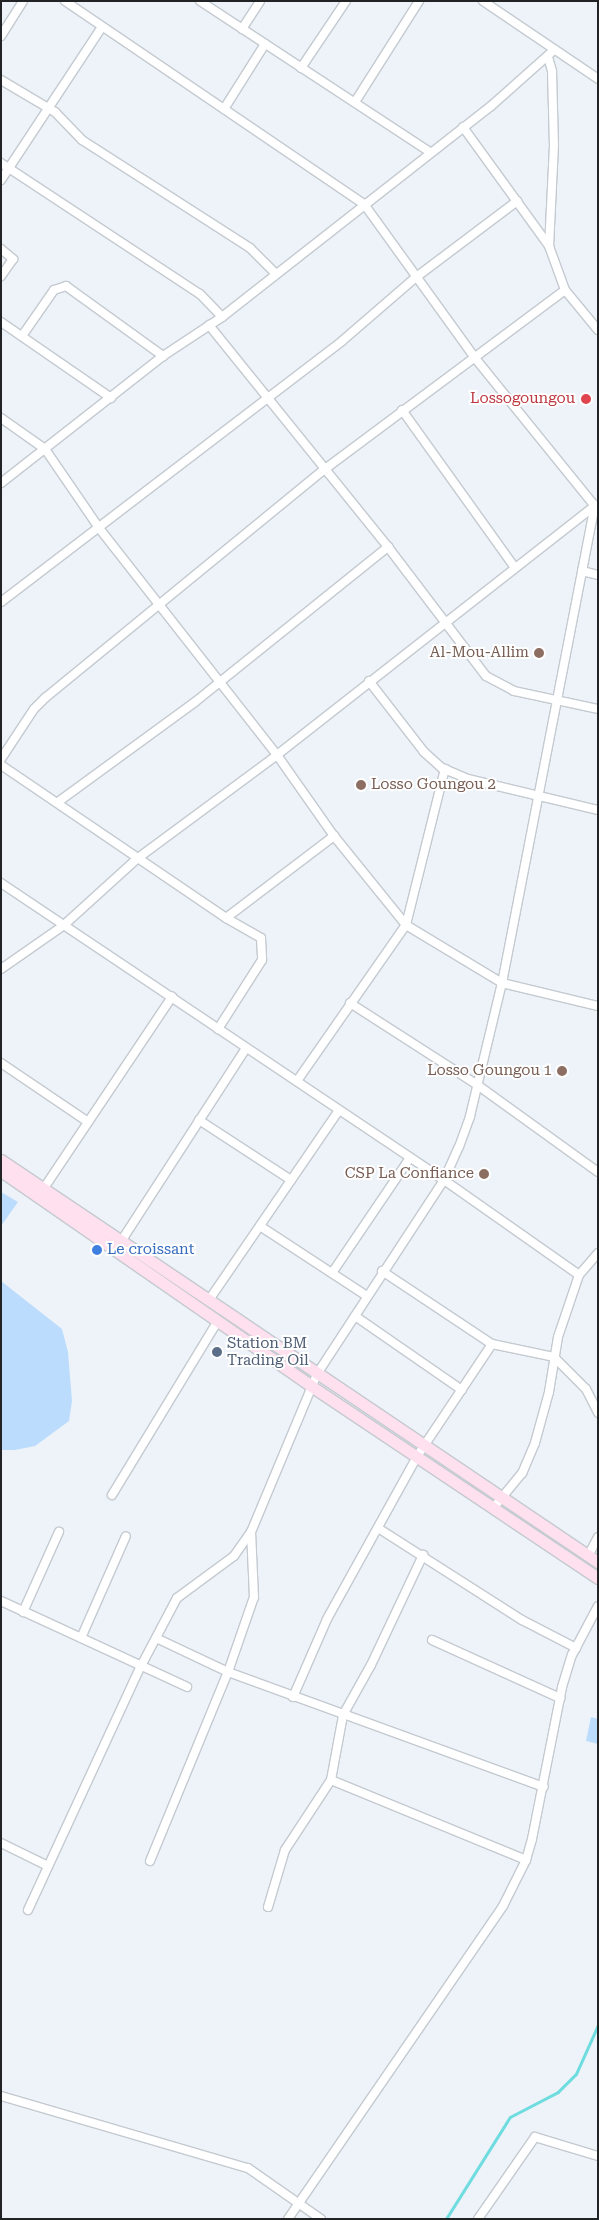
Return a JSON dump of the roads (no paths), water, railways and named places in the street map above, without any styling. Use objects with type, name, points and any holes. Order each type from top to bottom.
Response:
[{"type":"main road","points":[[1,1160],[40,1192],[311,1386],[421,1451],[499,1502],[593,1559]]},
{"type":"main road","points":[[1,1172],[40,1192]]},
{"type":"main road","points":[[118,1246],[210,1300],[317,1374],[421,1451]]},
{"type":"main road","points":[[499,1502],[598,1578]]},
{"type":"street","points":[[1,36],[23,1]]},
{"type":"street","points":[[65,1],[364,204],[475,358],[596,505]]},
{"type":"street","points":[[200,1],[430,152]]},
{"type":"street","points":[[242,29],[260,1]]},
{"type":"street","points":[[301,68],[346,1]]},
{"type":"street","points":[[355,102],[419,1]]},
{"type":"street","points":[[483,1],[598,79]]},
{"type":"street","points":[[1,180],[46,109],[102,27]]},
{"type":"street","points":[[224,109],[265,44]]},
{"type":"street","points":[[1,483],[163,356],[222,316],[276,274],[463,127],[554,50]]},
{"type":"street","points":[[548,57],[552,70],[554,144],[549,246]]},
{"type":"street","points":[[1,80],[46,109],[55,112],[82,140],[250,248],[276,274]]},
{"type":"street","points":[[463,127],[549,246],[565,290],[597,327]]},
{"type":"street","points":[[1,164],[200,294],[222,316]]},
{"type":"street","points":[[1,602],[268,397],[416,278],[517,201]]},
{"type":"street","points":[[1,249],[13,259],[1,276]]},
{"type":"street","points":[[22,336],[54,290],[66,286],[163,356]]},
{"type":"street","points":[[1,759],[39,704],[158,605],[325,469],[565,290]]},
{"type":"street","points":[[1,322],[111,398]]},
{"type":"street","points":[[209,325],[388,547],[486,676],[514,691],[598,709]]},
{"type":"street","points":[[402,410],[515,568]]},
{"type":"street","points":[[1,418],[45,448],[99,528],[218,682],[277,754],[334,836],[406,925],[502,983],[598,1006]]},
{"type":"street","points":[[1,969],[64,925],[138,858],[277,754],[444,621],[596,505]]},
{"type":"street","points":[[28,1910],[140,1666],[177,1598],[234,1556],[251,1532],[317,1374],[382,1271],[444,1180],[470,1116],[476,1084],[502,983],[596,505]]},
{"type":"street","points":[[58,802],[218,682],[388,547]]},
{"type":"street","points":[[582,572],[598,575]]},
{"type":"street","points":[[369,681],[424,752],[445,769],[468,779],[598,810]]},
{"type":"street","points":[[1,765],[226,918],[261,938],[264,953],[261,963],[218,1029]]},
{"type":"street","points":[[297,1081],[406,925],[445,769]]},
{"type":"street","points":[[226,918],[334,836]]},
{"type":"street","points":[[1,883],[444,1180],[578,1275]]},
{"type":"street","points":[[40,1192],[172,997]]},
{"type":"street","points":[[350,1003],[476,1084],[598,1172]]},
{"type":"street","points":[[118,1246],[246,1048]]},
{"type":"street","points":[[1,1063],[88,1122]]},
{"type":"street","points":[[210,1300],[339,1110]]},
{"type":"street","points":[[199,1120],[291,1180]]},
{"type":"street","points":[[332,1273],[410,1158]]},
{"type":"street","points":[[260,1226],[367,1296]]},
{"type":"street","points":[[499,1502],[522,1472],[535,1443],[549,1392],[554,1357],[578,1275],[598,1253]]},
{"type":"street","points":[[382,1271],[492,1344],[554,1357],[586,1389],[598,1414]]},
{"type":"street","points":[[355,1316],[462,1390]]},
{"type":"street","points":[[112,1495],[218,1321]]},
{"type":"street","points":[[293,1697],[327,1619],[421,1451],[492,1344]]},
{"type":"street","points":[[378,1528],[522,1620],[576,1648]]},
{"type":"street","points":[[23,1612],[59,1532]]},
{"type":"street","points":[[150,1861],[228,1672],[254,1597],[251,1532]]},
{"type":"street","points":[[81,1638],[126,1536]]},
{"type":"street","points":[[593,1559],[598,1537]]},
{"type":"street","points":[[268,1907],[285,1850],[331,1780],[342,1715],[371,1665],[423,1555]]},
{"type":"street","points":[[1,1601],[187,1687]]},
{"type":"street","points":[[288,2219],[471,1956],[503,1906],[526,1860],[544,1787],[560,1698],[576,1648],[598,1606]]},
{"type":"street","points":[[156,1638],[228,1672],[293,1697],[544,1787]]},
{"type":"street","points":[[432,1640],[560,1698]]},
{"type":"street","points":[[331,1780],[526,1860]]},
{"type":"street","points":[[1,1843],[48,1866]]},
{"type":"street","points":[[1,2096],[248,2168],[321,2219]]},
{"type":"street","points":[[478,2219],[535,2137],[598,2156]]},
{"type":"waterway","points":[[446,2219],[510,2117],[558,2092],[576,2074],[598,2025]]},
{"type":"place","name":"Lossogoungou","points":[[586,399]]},
{"type":"place","name":"Al-Mou-Allim","points":[[539,653]]},
{"type":"place","name":"Losso Goungou 2","points":[[361,785]]},
{"type":"place","name":"Losso Goungou 1","points":[[562,1071]]},
{"type":"place","name":"CSP La Confiance","points":[[484,1174]]},
{"type":"place","name":"Le croissant","points":[[97,1250]]},
{"type":"place","name":"Station BM Trading Oil","points":[[217,1352]]}]
